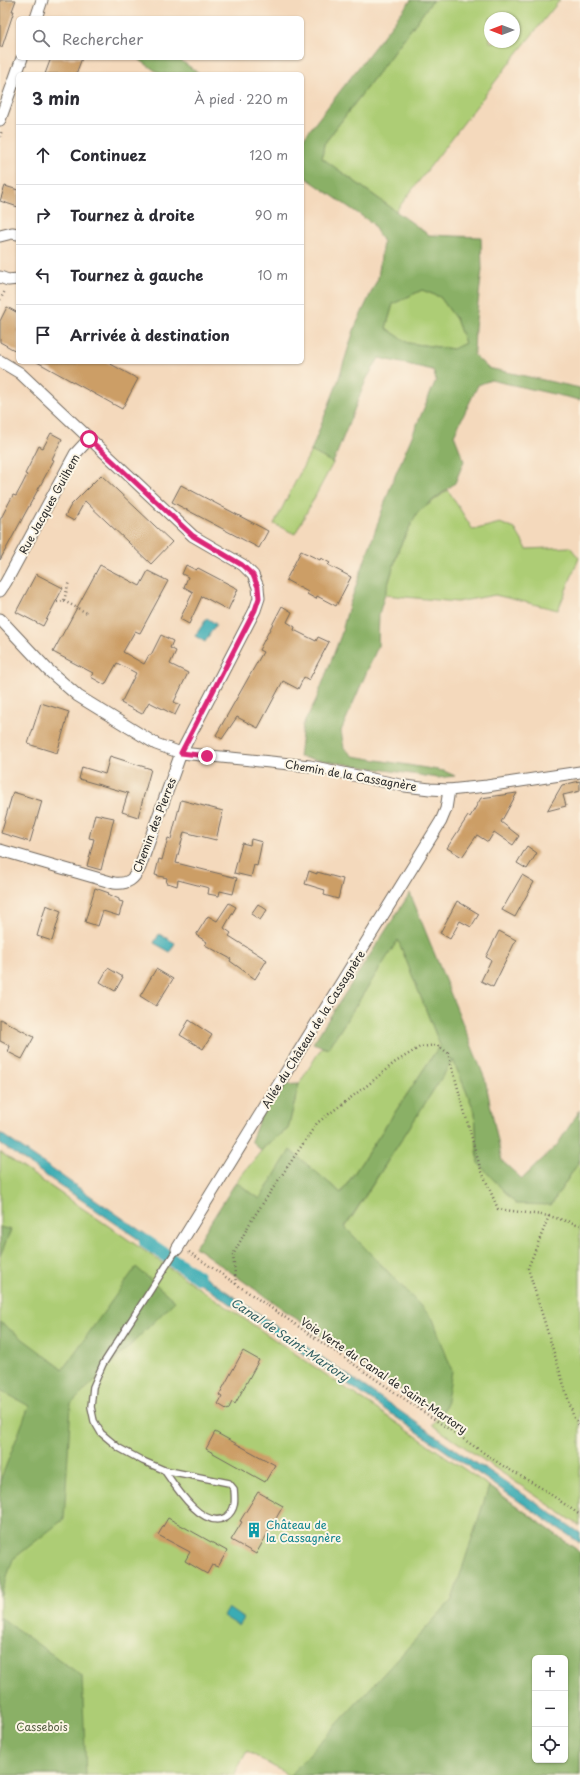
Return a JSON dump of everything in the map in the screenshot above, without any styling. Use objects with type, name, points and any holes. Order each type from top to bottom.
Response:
[{"type":"street","points":[[37,16],[42,0]]},
{"type":"street","points":[[17,72],[21,60]]},
{"type":"street","points":[[0,120],[16,75]]},
{"type":"street","points":[[0,236],[12,233],[16,234]]},
{"type":"street","points":[[1,280],[16,279]]},
{"type":"street","points":[[0,361],[20,373],[193,536],[242,565],[253,575],[258,587],[259,598],[255,610],[181,753]]},
{"type":"street","name":"Rue Jacques Guilhem","points":[[0,591],[75,454],[89,439]]},
{"type":"street","name":"Chemin de la Cassagnère","points":[[0,619],[47,669],[78,696],[156,744],[181,753],[310,766],[405,786],[449,790],[487,786],[580,772]]},
{"type":"street","name":"Chemin des Pierres","points":[[0,850],[114,883],[128,883],[135,876],[140,867],[181,753]]},
{"type":"street","name":"Allée du Château de la Cassagnère","points":[[178,1248],[441,821],[446,809],[449,790]]},
{"type":"lane","name":"Allée du Château de la Cassagnère","points":[[164,1470],[120,1448],[100,1433],[94,1421],[91,1407],[93,1388],[103,1364],[178,1248]]},
{"type":"lane","points":[[164,1470],[229,1483],[234,1489],[236,1501],[233,1511],[225,1518],[217,1520],[205,1518],[195,1509],[164,1470]]},
{"type":"path","points":[[64,601],[69,581]]},
{"type":"path","points":[[57,602],[64,601],[86,613]]},
{"type":"path","points":[[236,1284],[233,1255],[251,1221],[316,1123],[369,1084],[394,1063],[420,1047],[437,1045],[448,1053],[480,1167],[498,1209],[549,1216],[580,1225]]},
{"type":"path","points":[[549,1216],[528,1268],[574,1418],[580,1427]]},
{"type":"path","name":"Voie Verte du Canal de Saint-Martory","points":[[178,1248],[236,1284],[497,1461],[580,1515]]},
{"type":"green space","points":[[411,0],[433,0],[324,144],[322,158],[429,235],[481,237],[482,270],[475,328],[474,355],[488,368],[580,388],[580,400],[491,380],[478,385],[454,435],[464,461],[455,483],[417,513],[399,548],[379,614],[378,646],[341,731],[344,748],[353,756],[444,771],[455,776],[438,778],[299,757],[303,725],[316,700],[341,635],[348,609],[391,485],[436,380],[433,370],[379,358],[366,380],[333,463],[311,451],[337,384],[355,327],[378,278],[383,242],[372,223],[304,176],[304,137]],"holes":[[[422,290],[440,297],[456,319],[465,343],[453,349],[408,343],[386,328],[393,304]]]},
{"type":"green space","points":[[433,0],[560,0],[511,61],[396,211],[322,158],[324,144]]},
{"type":"green space","points":[[140,60],[180,60],[197,72],[157,72]]},
{"type":"green space","points":[[422,290],[440,297],[456,319],[465,343],[454,349],[408,343],[386,328],[393,304]]},
{"type":"green space","points":[[311,451],[333,463],[295,534],[274,524]]},
{"type":"green space","points":[[448,490],[473,530],[500,523],[515,529],[527,549],[570,547],[579,558],[558,610],[495,595],[457,602],[385,595],[399,548],[417,513]]},
{"type":"green space","points":[[410,893],[485,1079],[502,1161],[522,1179],[557,1145],[580,1110],[580,1160],[551,1205],[516,1204],[478,1163],[475,1112],[453,1060],[345,1227],[433,1319],[452,1371],[446,1406],[440,1415],[362,1365],[195,1247],[236,1182],[260,1199],[290,1150],[341,1193],[440,1045],[398,940],[328,1049],[313,1043]]},
{"type":"green space","points":[[398,939],[440,1045],[341,1193],[290,1151],[260,1199],[236,1182],[266,1145],[288,1129],[299,1084],[322,1047],[328,1049]]},
{"type":"green space","points":[[453,1059],[475,1112],[478,1163],[551,1205],[580,1160],[580,1526],[432,1425],[446,1406],[398,1282],[345,1228]]},
{"type":"green space","points":[[299,1084],[288,1129],[266,1145],[261,1151],[251,1141],[266,1102],[281,1085]]},
{"type":"green space","points":[[0,1152],[489,1486],[580,1552],[580,1775],[288,1775],[247,1751],[234,1775],[0,1775]]},
{"type":"green space","points":[[0,1227],[11,1230],[0,1256]]},
{"type":"green space","points":[[136,1267],[175,1301],[71,1404],[64,1519],[13,1559],[0,1598],[0,1481],[29,1406],[0,1390],[0,1322],[63,1369]]},
{"type":"green space","points":[[489,1486],[580,1552],[580,1775],[290,1775],[452,1600]]},
{"type":"green space","name":"Cassebois","points":[[0,1617],[82,1676],[86,1775],[0,1775]]},
{"type":"water","points":[[207,618],[216,624],[205,642],[195,636]]},
{"type":"water","points":[[159,934],[175,943],[170,952],[154,943]]},
{"type":"water","points":[[0,1133],[164,1247],[160,1254],[0,1144]]},
{"type":"water","points":[[185,1263],[317,1354],[316,1355],[318,1357],[320,1356],[580,1533],[580,1543],[181,1270]]},
{"type":"water","points":[[228,1608],[244,1619],[239,1626],[223,1616]]},
{"type":"building","points":[[0,0],[16,0],[12,11],[14,11],[2,47],[0,47]]},
{"type":"building","points":[[50,60],[81,60],[77,72],[46,72]]},
{"type":"building","points":[[5,186],[16,189],[16,206],[0,201]]},
{"type":"building","points":[[7,307],[16,312],[16,351],[0,342],[0,321]]},
{"type":"building","points":[[41,364],[111,364],[138,379],[122,409]]},
{"type":"building","points":[[51,433],[62,439],[52,459],[54,460],[0,560],[0,520],[13,495],[16,496],[22,485],[27,475],[25,474],[39,446],[43,448]]},
{"type":"building","points":[[101,475],[172,542],[151,564],[85,501],[74,521],[65,516],[71,505]]},
{"type":"building","points":[[181,485],[268,531],[259,548],[172,502]]},
{"type":"building","points":[[301,551],[320,560],[321,558],[330,563],[328,565],[351,577],[336,606],[317,596],[316,599],[307,594],[308,592],[286,580]]},
{"type":"building","points":[[100,565],[140,586],[148,571],[168,581],[140,633],[135,631],[123,652],[144,664],[149,655],[151,655],[161,635],[173,641],[170,648],[176,651],[170,664],[188,673],[174,702],[180,705],[175,715],[149,702],[142,714],[121,703],[136,673],[117,663],[105,685],[91,677],[93,673],[53,652]]},
{"type":"building","points":[[186,565],[196,570],[198,568],[238,589],[228,610],[202,596],[189,624],[180,619],[193,592],[184,587],[188,577],[182,574]]},
{"type":"building","points":[[36,574],[63,588],[43,626],[16,612]]},
{"type":"building","points":[[282,606],[292,612],[287,622],[295,627],[294,630],[316,641],[318,637],[329,642],[309,680],[304,677],[298,689],[283,681],[258,728],[237,717],[222,739],[216,735],[263,652],[259,650]]},
{"type":"building","points":[[41,703],[69,712],[57,753],[28,744]]},
{"type":"building","points":[[110,756],[151,769],[138,817],[122,812],[128,793],[79,779],[82,767],[105,774]]},
{"type":"building","points":[[580,781],[580,791],[563,795],[566,806],[547,811],[562,785]]},
{"type":"building","points":[[13,792],[42,801],[30,842],[1,833]]},
{"type":"building","points":[[517,793],[501,822],[519,836],[513,845],[494,832],[488,842],[477,835],[462,857],[447,848],[468,816],[470,817],[481,798]]},
{"type":"building","points":[[181,800],[223,811],[216,840],[184,832],[176,863],[237,878],[233,894],[220,891],[219,896],[208,894],[209,888],[178,880],[177,886],[166,883],[167,878],[155,875],[159,859],[162,860],[168,838],[171,839]]},
{"type":"building","points":[[95,814],[114,818],[101,870],[87,866],[94,839],[89,838]]},
{"type":"building","points":[[251,839],[262,842],[257,866],[254,865],[251,877],[234,873],[242,843],[250,845]]},
{"type":"building","points":[[527,846],[537,853],[527,869],[517,863]]},
{"type":"building","points":[[309,871],[343,879],[338,899],[324,895],[325,890],[305,884]]},
{"type":"building","points":[[522,875],[534,882],[515,917],[502,910]]},
{"type":"building","points":[[95,888],[109,893],[108,894],[123,902],[119,916],[103,911],[98,926],[85,922]]},
{"type":"building","points":[[457,901],[479,914],[471,927],[460,921],[450,939],[440,933]]},
{"type":"building","points":[[229,903],[236,907],[224,928],[231,933],[229,936],[267,960],[255,979],[230,961],[231,959],[205,945],[207,942],[196,935],[208,916],[217,921]]},
{"type":"building","points":[[258,904],[267,910],[260,920],[251,914]]},
{"type":"building","points":[[46,905],[61,911],[52,941],[37,936]]},
{"type":"building","points":[[499,931],[516,940],[493,987],[481,981],[491,960],[486,957]]},
{"type":"building","points":[[108,968],[123,977],[115,991],[100,982]]},
{"type":"building","points":[[156,969],[173,979],[156,1006],[140,996]]},
{"type":"building","points":[[0,1019],[34,1037],[22,1059],[8,1052],[10,1046],[0,1041]]},
{"type":"building","points":[[189,1020],[212,1035],[203,1049],[180,1035]]},
{"type":"building","points":[[243,1351],[259,1360],[235,1404],[232,1402],[228,1410],[218,1404],[222,1397],[219,1395]]},
{"type":"building","points":[[215,1432],[275,1465],[265,1482],[206,1449]]},
{"type":"building","name":"Château de la Cassagnère","points":[[258,1492],[283,1506],[256,1554],[231,1540],[242,1522],[240,1521]]},
{"type":"building","points":[[168,1518],[227,1551],[218,1567],[212,1565],[207,1574],[185,1561],[190,1552],[158,1535]]},
{"type":"waterway","name":"Canal de Saint-Martory","points":[[146,1242],[198,1277]]},
{"type":"place","name":"Château de la Cassagnère","points":[[254,1530]]},
{"type":"route","points":[[89,439],[193,536],[242,565],[253,575],[258,587],[259,598],[255,610],[181,753],[207,756]]}]
